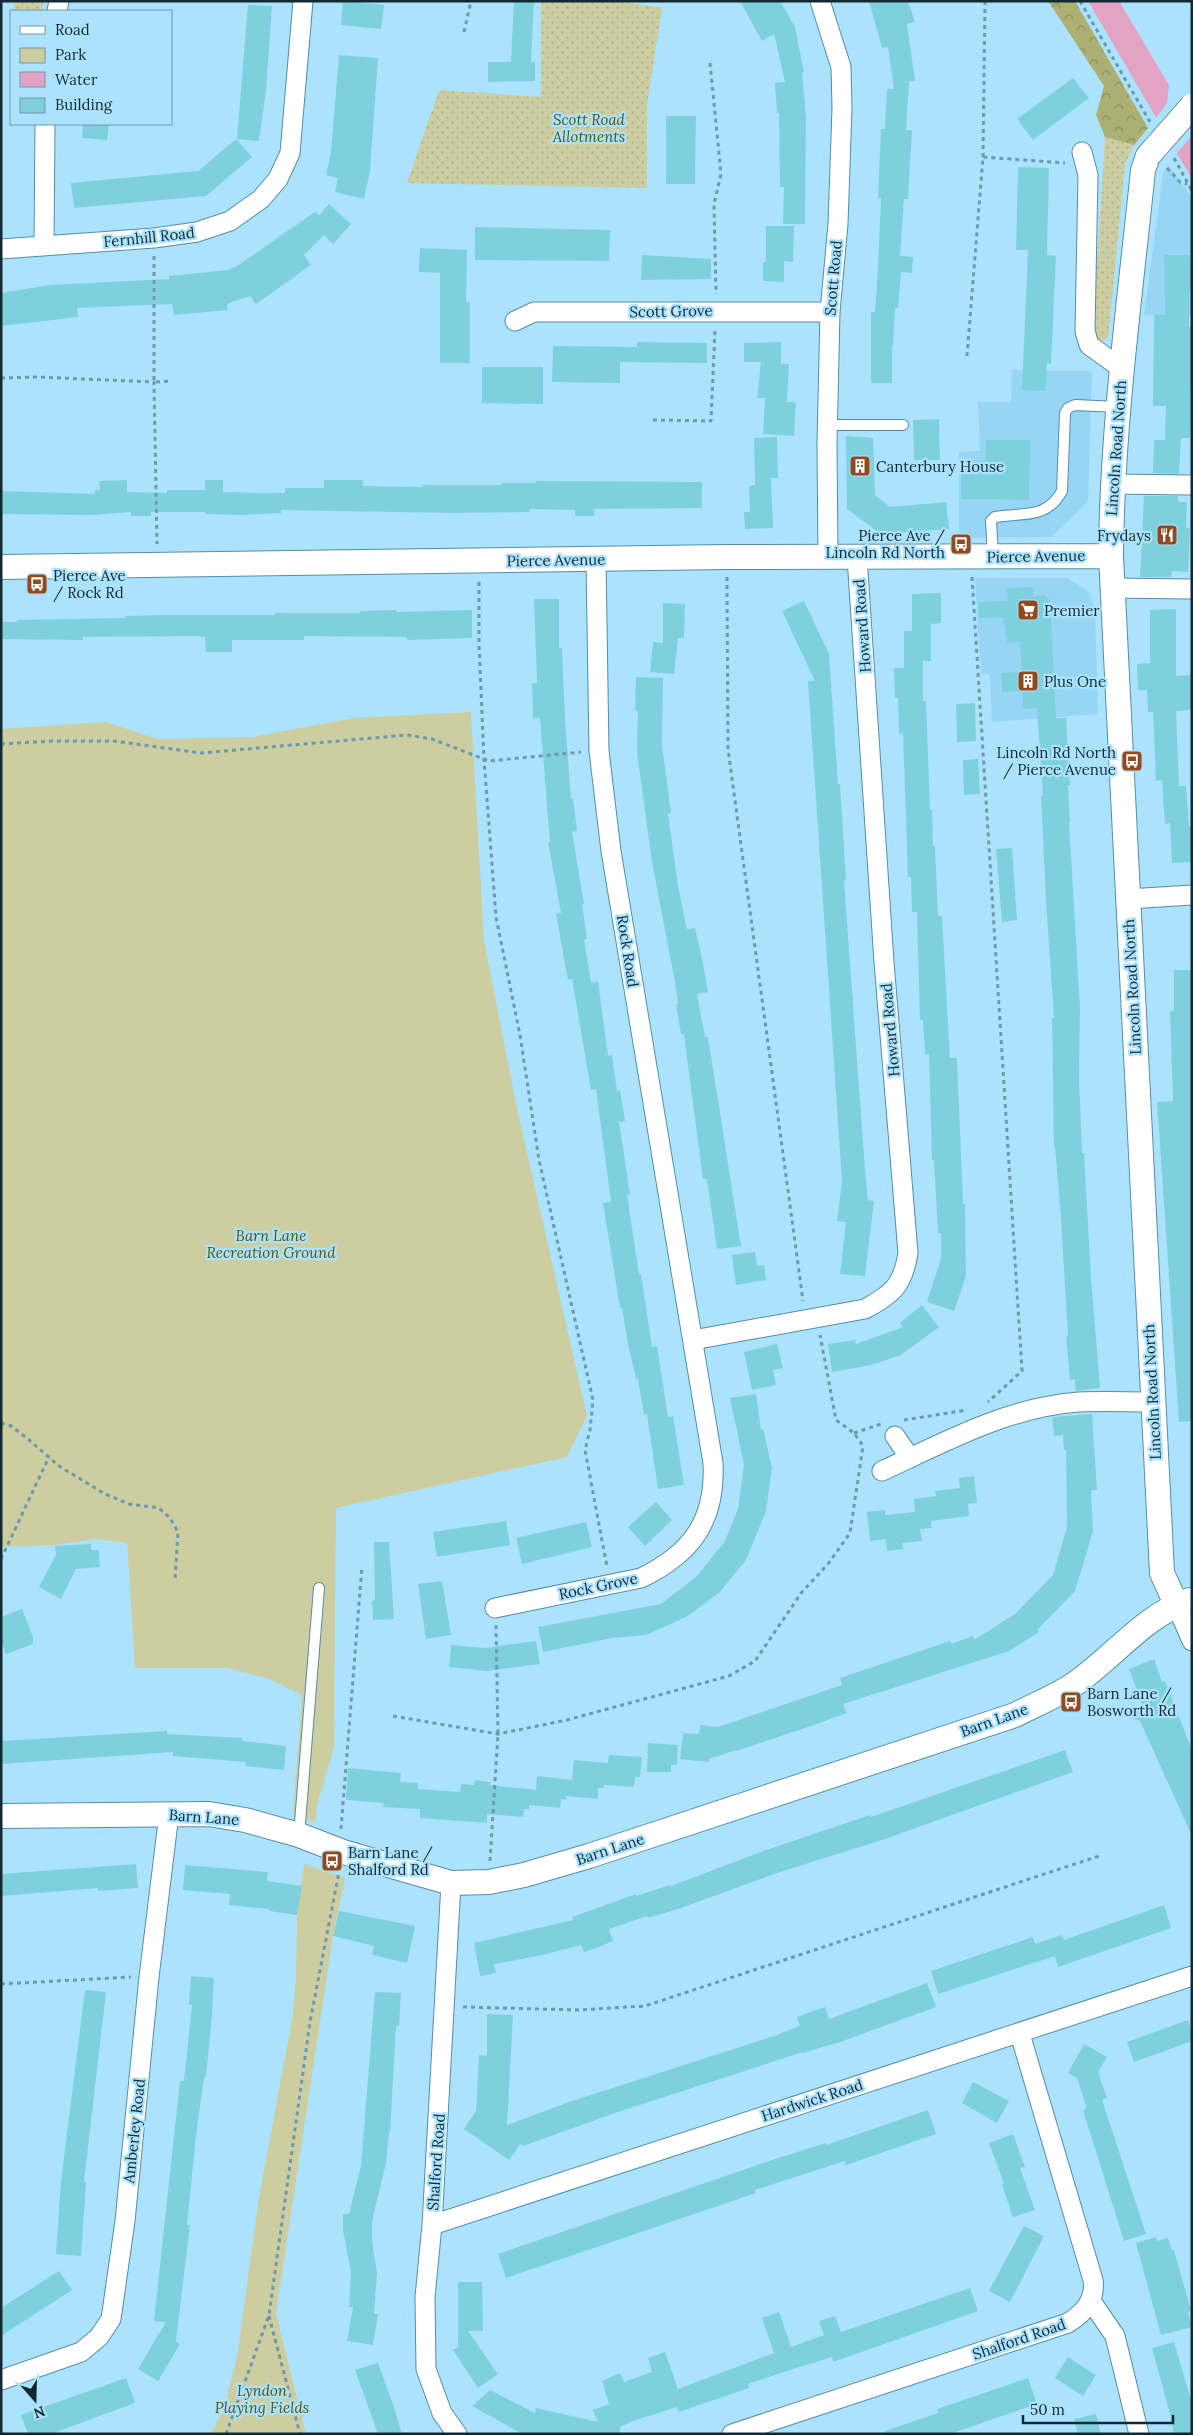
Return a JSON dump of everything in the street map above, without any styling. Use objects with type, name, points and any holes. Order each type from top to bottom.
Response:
[{"type":"street","name":"Fernhill Road","points":[[1,249],[154,238],[197,232],[230,221],[261,199],[278,179],[290,153],[303,1]]},
{"type":"street","name":"Scott Road","points":[[820,1],[841,67],[842,108],[838,224],[830,312],[827,425],[828,558]]},
{"type":"street","name":"Lincoln Road North","points":[[1184,1602],[1162,1573],[1112,588],[1111,484],[1121,368],[1143,170],[1148,156],[1192,106]]},
{"type":"street","points":[[44,246],[45,125]]},
{"type":"street","name":"Lincoln Road North","points":[[1084,158],[1088,175],[1085,331],[1088,345],[1121,368]]},
{"type":"street","name":"Scott Grove","points":[[515,322],[534,312],[716,310],[830,312]]},
{"type":"street","points":[[1111,484],[1192,484]]},
{"type":"street","name":"Pierce Avenue","points":[[1,567],[727,557],[1111,556]]},
{"type":"street","name":"Howard Road","points":[[693,1340],[866,1309],[889,1296],[900,1283],[905,1272],[908,1253],[884,962],[857,557]]},
{"type":"street","name":"Rock Road","points":[[596,560],[599,751],[611,851],[693,1340]]},
{"type":"street","points":[[1112,588],[1192,589]]},
{"type":"street","points":[[1128,899],[1192,895]]},
{"type":"street","name":"Rock Grove","points":[[495,1608],[641,1578],[677,1558],[701,1528],[714,1484],[713,1463],[693,1340]]},
{"type":"street","points":[[882,1471],[955,1435],[1023,1412],[1078,1402],[1152,1402]]},
{"type":"street","points":[[894,1427],[910,1458]]},
{"type":"street","points":[[1184,1602],[1192,1641]]},
{"type":"street","name":"Barn Lane","points":[[1,1816],[208,1814],[245,1820],[299,1835],[339,1850],[451,1883],[489,1882],[589,1856],[1015,1715],[1073,1684],[1153,1620],[1184,1602]]},
{"type":"street","name":"Amberley Road","points":[[1,2380],[81,2352],[99,2337],[112,2319],[125,2221],[149,1977],[169,1814]]},
{"type":"street","name":"Shalford Road","points":[[451,1883],[432,2225],[425,2297],[426,2369],[442,2413],[457,2434]]},
{"type":"street","name":"Hardwick Road","points":[[432,2225],[1020,2034],[1192,1976]]},
{"type":"street","points":[[1020,2034],[1093,2280],[1095,2290],[1091,2301],[1116,2336],[1140,2434]]},
{"type":"street","name":"Shalford Road","points":[[732,2434],[1068,2323],[1080,2315],[1091,2301]]},
{"type":"lane","points":[[982,557],[991,521],[995,516],[1036,513],[1046,510],[1056,502],[1062,491],[1065,413],[1068,408],[1075,405],[1118,407]]},
{"type":"lane","points":[[827,425],[903,425]]},
{"type":"lane","points":[[299,1835],[319,1588]]},
{"type":"path","points":[[464,32],[471,1]]},
{"type":"path","points":[[968,356],[983,158],[986,1]]},
{"type":"path","points":[[1080,1],[1152,125]]},
{"type":"path","points":[[653,420],[711,421],[716,310],[714,204],[721,174],[710,63]]},
{"type":"path","points":[[1171,154],[1192,190]]},
{"type":"path","points":[[983,158],[1084,158]]},
{"type":"path","points":[[1180,182],[1187,184]]},
{"type":"path","points":[[154,238],[157,565]]},
{"type":"path","points":[[1,378],[37,377],[154,382],[172,381]]},
{"type":"path","points":[[393,1716],[498,1734],[567,1720],[729,1676],[755,1661],[802,1592],[828,1564],[850,1533],[864,1446],[854,1433],[836,1420],[812,1320],[786,1189],[728,749],[727,557]]},
{"type":"path","points":[[982,557],[1022,1371],[983,1407]]},
{"type":"path","points":[[480,561],[479,644],[484,759],[496,916],[520,1035],[539,1160],[593,1400],[590,1430],[585,1450],[611,1585]]},
{"type":"path","points":[[1,744],[52,741],[114,741],[201,753],[407,735],[432,739],[489,761],[599,751]]},
{"type":"path","points":[[854,1433],[894,1427],[974,1408]]},
{"type":"path","points":[[1,1422],[16,1430],[49,1457],[105,1494],[129,1504],[159,1508],[170,1518],[178,1532],[175,1580]]},
{"type":"path","points":[[1,1559],[49,1457]]},
{"type":"path","points":[[226,2434],[269,2315],[310,2022],[342,1826],[362,1566]]},
{"type":"path","points":[[489,1882],[498,1734],[495,1608]]},
{"type":"path","points":[[445,2007],[580,2010],[644,2006],[1102,1855]]},
{"type":"path","points":[[1,1984],[112,1976],[149,1977]]},
{"type":"path","points":[[269,2315],[300,2434]]},
{"type":"shaded area","points":[[1168,164],[1192,198],[1192,316],[1144,315],[1163,175]]},
{"type":"shaded area","points":[[1012,370],[1092,371],[1088,502],[1051,537],[959,538],[959,452],[980,451],[978,402],[1011,402]]},
{"type":"shaded area","points":[[975,578],[1067,578],[1088,591],[1095,608],[1098,714],[992,722],[990,674],[981,674]]},
{"type":"green space","points":[[15,1],[43,1],[42,10],[13,10]]},
{"type":"green space","name":"Scott Road Allotments","points":[[541,1],[619,1],[662,8],[647,105],[647,188],[407,183],[439,90],[541,97]]},
{"type":"green space","points":[[1048,1],[1075,1],[1148,128],[1134,145],[1105,137],[1096,115],[1104,86]]},
{"type":"green space","points":[[1105,137],[1134,145],[1125,164],[1108,337],[1102,341],[1097,340],[1093,330]]},
{"type":"green space","name":"Barn Lane Recreation Ground","points":[[471,712],[484,940],[516,1104],[587,1416],[567,1457],[336,1508],[334,1747],[317,1805],[316,1822],[293,1816],[302,1695],[269,1679],[228,1668],[135,1668],[127,1543],[96,1539],[55,1545],[1,1547],[1,729],[106,722],[158,739],[253,737],[353,718]]},
{"type":"green space","name":"Lyndon Playing Fields","points":[[304,1864],[345,1878],[333,1936],[276,2313],[306,2434],[211,2434],[224,2408],[237,2357],[259,2197],[292,2020],[296,1978],[297,1915]]},
{"type":"water","points":[[1088,1],[1119,1],[1169,85],[1167,102],[1186,139],[1192,134],[1192,179]]},
{"type":"pier","points":[[1170,99],[1187,135],[1192,132],[1192,136],[1175,155],[1155,119]]},
{"type":"building","points":[[343,1],[384,5],[381,29],[341,25]]},
{"type":"building","points":[[514,1],[534,1],[531,62],[535,62],[535,81],[488,82],[488,62],[511,62]]},
{"type":"building","points":[[740,1],[780,1],[795,27],[804,72],[802,73],[806,118],[805,224],[783,224],[784,187],[780,187],[779,113],[777,113],[775,83],[785,82],[774,34],[762,41]]},
{"type":"building","points":[[869,1],[908,1],[915,22],[907,24],[915,81],[909,81],[906,130],[912,130],[908,199],[904,199],[900,256],[913,257],[912,273],[901,272],[898,308],[895,308],[892,383],[871,383],[871,312],[875,312],[878,267],[881,129],[885,129],[887,89],[894,89],[888,47],[882,48]]},
{"type":"building","points":[[248,5],[272,6],[266,90],[259,141],[237,139]]},
{"type":"building","points":[[339,55],[378,58],[370,171],[364,199],[335,192],[338,178],[326,175],[331,153]]},
{"type":"building","points":[[1073,78],[1089,98],[1033,140],[1017,119]]},
{"type":"building","points":[[666,116],[696,116],[695,184],[666,184]]},
{"type":"building","points":[[83,125],[109,125],[107,140],[82,138]]},
{"type":"building","points":[[236,139],[252,157],[206,196],[74,208],[71,183],[198,171]]},
{"type":"building","points":[[1018,167],[1049,168],[1047,255],[1056,256],[1051,364],[1047,363],[1045,391],[1022,390],[1028,250],[1016,250]]},
{"type":"building","points":[[329,204],[351,224],[333,244],[324,235],[304,255],[311,265],[256,304],[250,296],[227,304],[228,310],[174,315],[172,304],[77,308],[78,317],[1,326],[1,293],[50,285],[169,279],[169,276],[228,270],[237,266],[315,212],[319,215]]},
{"type":"building","points":[[766,226],[794,226],[793,262],[784,261],[784,282],[763,281],[763,262],[766,262]]},
{"type":"building","points":[[475,227],[610,230],[609,261],[475,260]]},
{"type":"building","points":[[420,248],[467,250],[466,302],[470,302],[470,363],[440,363],[440,273],[419,272]]},
{"type":"building","points":[[642,255],[711,259],[711,279],[641,280]]},
{"type":"building","points":[[1164,255],[1190,255],[1192,266],[1192,291],[1189,291],[1189,327],[1192,327],[1190,438],[1181,438],[1179,474],[1153,473],[1154,440],[1165,440],[1166,406],[1153,406],[1154,315],[1165,315]]},
{"type":"building","points":[[637,342],[707,343],[707,363],[620,362],[620,383],[552,382],[553,346],[637,347]]},
{"type":"building","points":[[781,342],[781,364],[789,364],[787,402],[796,402],[794,436],[763,434],[765,398],[757,398],[761,362],[744,362],[744,343]]},
{"type":"building","points":[[482,367],[543,367],[543,404],[482,403]]},
{"type":"building","points":[[939,419],[940,460],[914,460],[913,420]]},
{"type":"building","name":"Canterbury House","points":[[846,436],[873,438],[875,495],[890,507],[946,502],[949,529],[881,534],[847,509]]},
{"type":"building","points":[[777,437],[778,478],[771,478],[773,528],[745,529],[744,512],[750,512],[749,486],[755,485],[754,438]]},
{"type":"building","points":[[986,440],[1030,440],[1029,500],[961,499],[961,461],[985,461]]},
{"type":"building","points":[[127,480],[127,492],[167,493],[167,490],[205,490],[205,480],[223,480],[223,492],[258,493],[285,493],[285,488],[324,488],[324,480],[363,480],[363,486],[423,487],[423,485],[501,485],[501,483],[536,483],[536,481],[702,482],[702,508],[594,509],[594,516],[575,516],[575,510],[530,509],[530,512],[453,513],[281,510],[281,513],[242,515],[205,514],[205,512],[151,512],[151,516],[131,516],[131,512],[90,515],[1,514],[1,491],[95,494],[95,490],[100,490],[99,481]]},
{"type":"building","points":[[1144,496],[1178,496],[1178,502],[1187,502],[1186,528],[1190,528],[1188,572],[1172,571],[1171,577],[1140,577]]},
{"type":"building","points":[[1033,587],[1033,597],[1045,595],[1050,600],[1056,718],[1066,718],[1070,785],[1068,785],[1069,822],[1080,1007],[1079,1077],[1082,1153],[1084,1153],[1100,1388],[1076,1391],[1075,1379],[1070,1380],[1066,1337],[1068,1336],[1061,1219],[1054,1147],[1052,1018],[1054,1018],[1046,901],[1041,796],[1043,796],[1037,708],[1023,709],[1023,691],[1002,692],[1001,673],[1022,672],[1020,642],[1007,642],[1003,617],[979,618],[978,602],[1008,601],[1007,588]]},
{"type":"building","points":[[941,593],[941,623],[931,624],[931,661],[923,661],[923,701],[926,701],[930,810],[932,810],[933,846],[935,846],[938,916],[942,916],[950,1058],[957,1058],[963,1204],[965,1204],[966,1276],[954,1311],[927,1302],[941,1259],[941,1233],[938,1233],[934,1160],[932,1160],[929,1054],[925,1054],[923,1020],[920,1020],[917,912],[912,912],[911,877],[908,877],[903,733],[899,734],[898,698],[895,698],[894,668],[904,668],[904,631],[912,631],[912,594]]},
{"type":"building","points":[[534,599],[559,599],[559,648],[562,648],[571,799],[573,798],[577,831],[572,832],[584,904],[582,904],[587,939],[584,939],[591,983],[598,981],[608,1056],[612,1055],[617,1091],[620,1090],[625,1121],[619,1122],[630,1194],[627,1195],[639,1274],[641,1274],[652,1347],[657,1346],[668,1417],[673,1416],[684,1485],[658,1489],[647,1414],[644,1415],[638,1379],[636,1379],[628,1344],[622,1308],[620,1308],[603,1203],[611,1202],[596,1089],[591,1090],[572,979],[568,980],[556,914],[561,913],[548,842],[550,842],[540,718],[533,718],[532,683],[537,683]]},
{"type":"building","points":[[804,601],[829,654],[838,784],[840,784],[846,880],[844,881],[865,1170],[868,1200],[874,1201],[865,1276],[840,1274],[846,1222],[837,1221],[842,1181],[808,681],[815,681],[782,611]]},
{"type":"building","points":[[663,603],[685,604],[684,638],[678,638],[674,674],[650,672],[653,642],[663,643]]},
{"type":"building","points":[[1176,609],[1176,676],[1192,675],[1192,710],[1176,711],[1179,786],[1186,786],[1189,826],[1192,826],[1192,862],[1172,863],[1170,823],[1165,824],[1162,780],[1156,781],[1153,712],[1148,712],[1147,690],[1138,690],[1137,664],[1150,663],[1150,610]]},
{"type":"building","points":[[396,610],[397,612],[472,610],[472,638],[408,640],[405,637],[304,636],[304,640],[232,640],[232,652],[206,652],[205,637],[197,636],[83,637],[83,640],[1,639],[1,622],[17,622],[17,620],[125,618],[125,616],[163,615],[360,613],[360,611]]},
{"type":"building","points":[[636,677],[663,678],[662,745],[671,813],[668,814],[678,886],[687,929],[695,928],[708,992],[697,994],[705,1037],[708,1037],[741,1246],[717,1249],[707,1179],[703,1179],[684,1034],[681,1034],[676,1005],[678,1004],[675,982],[652,862],[637,752],[638,711],[635,710]]},
{"type":"building","points":[[975,703],[976,741],[957,742],[956,704]]},
{"type":"building","points":[[978,759],[980,794],[964,795],[963,760]]},
{"type":"building","points":[[1012,848],[1017,920],[1002,922],[996,849]]},
{"type":"building","points":[[1174,970],[1192,970],[1192,1421],[1179,1422],[1157,1102],[1173,1101],[1170,1011],[1174,1011]]},
{"type":"building","points":[[755,1252],[757,1266],[764,1265],[766,1280],[736,1285],[732,1255]]},
{"type":"building","points":[[922,1305],[939,1327],[901,1355],[871,1365],[832,1372],[828,1344],[855,1340],[856,1344],[903,1327],[900,1323]]},
{"type":"building","points":[[777,1344],[783,1368],[773,1370],[776,1385],[752,1390],[744,1352]]},
{"type":"building","points":[[756,1394],[761,1430],[763,1429],[772,1468],[766,1511],[746,1560],[719,1593],[686,1617],[646,1635],[612,1638],[543,1652],[538,1627],[661,1604],[697,1576],[725,1541],[738,1509],[744,1465],[730,1398]]},
{"type":"building","points":[[1092,1414],[1097,1490],[1091,1490],[1093,1531],[1075,1591],[1038,1629],[1039,1632],[1009,1651],[843,1704],[847,1713],[814,1725],[709,1759],[709,1762],[680,1759],[683,1733],[699,1734],[700,1725],[718,1727],[842,1685],[840,1678],[950,1641],[951,1644],[973,1636],[974,1640],[1015,1614],[1053,1575],[1067,1527],[1066,1450],[1064,1450],[1063,1435],[1054,1436],[1052,1417]]},
{"type":"building","points":[[974,1476],[977,1503],[968,1504],[969,1516],[931,1521],[932,1528],[920,1529],[922,1541],[902,1543],[903,1549],[887,1551],[886,1539],[870,1541],[867,1512],[885,1510],[885,1515],[915,1512],[914,1499],[936,1496],[935,1491],[960,1488],[959,1478]]},
{"type":"building","points":[[656,1502],[672,1520],[645,1546],[628,1527]]},
{"type":"building","points":[[506,1521],[510,1545],[437,1557],[433,1532]]},
{"type":"building","points":[[586,1522],[592,1547],[522,1564],[516,1538]]},
{"type":"building","points":[[374,1542],[389,1542],[394,1619],[373,1620],[372,1601],[375,1600]]},
{"type":"building","points":[[91,1544],[91,1550],[99,1550],[100,1567],[76,1569],[61,1599],[39,1587],[56,1555],[55,1546]]},
{"type":"building","points":[[442,1581],[451,1635],[426,1639],[418,1584]]},
{"type":"building","points":[[22,1609],[33,1637],[33,1644],[6,1654],[1,1641],[1,1617]]},
{"type":"building","points":[[536,1641],[540,1664],[486,1671],[449,1667],[451,1645],[485,1648]]},
{"type":"building","points":[[1154,1659],[1162,1682],[1165,1681],[1192,1750],[1192,1836],[1140,1721],[1132,1718],[1142,1704],[1129,1669]]},
{"type":"building","points":[[167,1731],[167,1734],[242,1738],[242,1741],[286,1746],[284,1770],[245,1766],[246,1762],[173,1756],[173,1752],[1,1764],[1,1741]]},
{"type":"building","points":[[648,1743],[678,1745],[677,1765],[671,1765],[671,1772],[647,1772]]},
{"type":"building","points":[[1065,1750],[1073,1772],[882,1840],[777,1873],[681,1908],[648,1918],[647,1916],[609,1929],[613,1941],[599,1947],[584,1952],[581,1945],[543,1955],[494,1964],[496,1973],[480,1976],[474,1943],[573,1920],[572,1917],[636,1894],[636,1896],[671,1886],[766,1850],[870,1815],[871,1817]]},
{"type":"building","points":[[609,1755],[642,1757],[640,1777],[635,1777],[634,1787],[604,1785],[603,1788],[598,1788],[598,1799],[566,1796],[566,1800],[561,1799],[560,1808],[529,1805],[529,1809],[524,1809],[523,1817],[487,1814],[487,1823],[420,1818],[420,1809],[383,1807],[384,1803],[346,1800],[348,1768],[401,1773],[400,1782],[418,1783],[418,1789],[460,1792],[461,1784],[474,1785],[475,1780],[490,1782],[490,1785],[536,1790],[537,1776],[572,1780],[574,1760],[608,1763]]},
{"type":"building","points":[[136,1864],[138,1888],[98,1891],[98,1888],[1,1896],[1,1874]]},
{"type":"building","points":[[185,1865],[268,1872],[267,1881],[302,1886],[297,1915],[269,1911],[269,1909],[229,1905],[230,1894],[183,1890]]},
{"type":"building","points":[[1164,1905],[1171,1928],[1058,1967],[1055,1956],[938,1994],[931,1971],[1033,1937],[1035,1944],[1062,1935],[1064,1940]]},
{"type":"building","points":[[339,1911],[415,1926],[407,1963],[372,1955],[374,1946],[333,1936]]},
{"type":"building","points":[[191,1976],[214,1978],[212,2015],[206,2077],[204,2077],[196,2135],[187,2225],[190,2225],[176,2341],[180,2344],[158,2381],[138,2369],[166,2322],[154,2321],[180,2081],[184,2081],[192,2005],[189,2005]]},
{"type":"building","points":[[927,1983],[936,2007],[843,2041],[803,2052],[618,2112],[523,2146],[520,2144],[509,2160],[464,2129],[476,2111],[479,2055],[487,2056],[487,2014],[513,2015],[507,2125],[569,2102],[774,2036],[800,2026],[797,2017],[825,2007],[829,2019]]},
{"type":"building","points":[[85,1990],[106,1992],[84,2182],[86,2183],[81,2256],[56,2254],[61,2181]]},
{"type":"building","points":[[375,1992],[401,1993],[399,2026],[396,2026],[390,2133],[386,2163],[372,2221],[372,2242],[377,2273],[374,2314],[378,2314],[373,2345],[347,2341],[353,2307],[349,2307],[351,2272],[343,2230],[343,2214],[349,2214],[361,2166]]},
{"type":"building","points":[[1188,2020],[1192,2031],[1192,2041],[1134,2062],[1127,2042]]},
{"type":"building","points":[[1084,2044],[1107,2057],[1098,2072],[1107,2098],[1102,2100],[1146,2234],[1124,2241],[1083,2110],[1087,2109],[1077,2078],[1068,2073]]},
{"type":"building","points":[[973,2082],[1009,2101],[997,2123],[962,2103]]},
{"type":"building","points":[[928,2110],[936,2134],[846,2165],[845,2161],[755,2190],[756,2193],[506,2278],[498,2254],[772,2160],[826,2143],[826,2145]]},
{"type":"building","points":[[1013,2134],[1025,2167],[1020,2168],[1035,2210],[1013,2217],[1002,2185],[1004,2184],[989,2143]]},
{"type":"building","points":[[1024,2226],[1044,2236],[1010,2302],[989,2291]]},
{"type":"building","points":[[1156,2237],[1157,2241],[1168,2238],[1172,2250],[1174,2250],[1191,2311],[1188,2312],[1192,2327],[1161,2335],[1136,2243]]},
{"type":"building","points":[[59,2271],[72,2290],[1,2336],[1,2308]]},
{"type":"building","points":[[458,2282],[482,2282],[483,2331],[468,2331],[498,2374],[478,2388],[453,2350],[458,2347]]},
{"type":"building","points":[[970,2288],[978,2311],[833,2362],[832,2357],[748,2384],[749,2388],[679,2412],[677,2407],[633,2421],[620,2427],[620,2434],[522,2434],[472,2406],[490,2390],[535,2413],[536,2408],[598,2422],[593,2410],[609,2404],[602,2381],[620,2373],[624,2382],[652,2372],[648,2358],[665,2352],[678,2389],[774,2353],[762,2318],[779,2312],[791,2347],[824,2335],[819,2321],[835,2316],[841,2332]]},
{"type":"building","points":[[1174,2342],[1192,2403],[1192,2434],[1174,2434],[1152,2348]]},
{"type":"building","points":[[1068,2357],[1096,2375],[1083,2396],[1055,2378]]},
{"type":"building","points":[[378,2363],[402,2434],[378,2434],[355,2370]]},
{"type":"building","points":[[126,2378],[135,2403],[51,2434],[28,2434],[21,2415]]},
{"type":"building","points":[[1028,2378],[1037,2404],[950,2434],[886,2434],[885,2431],[938,2413],[937,2409]]},
{"type":"building","points":[[1096,2414],[1101,2434],[1078,2434],[1074,2419]]},
{"type":"place","name":"Canterbury House","points":[[860,466]]},
{"type":"place","name":"Frydays","points":[[1167,535]]},
{"type":"place","name":"Pierce Ave / Lincoln Rd North","points":[[961,544]]},
{"type":"place","name":"Pierce Ave / Rock Rd","points":[[37,584]]},
{"type":"place","name":"Premier","points":[[1028,610]]},
{"type":"place","name":"Plus One","points":[[1028,681]]},
{"type":"place","name":"Lincoln Rd North / Pierce Avenue","points":[[1132,761]]},
{"type":"place","name":"Barn Lane / Bosworth Rd","points":[[1071,1702]]},
{"type":"place","name":"Barn Lane / Shalford Rd","points":[[332,1861]]}]
